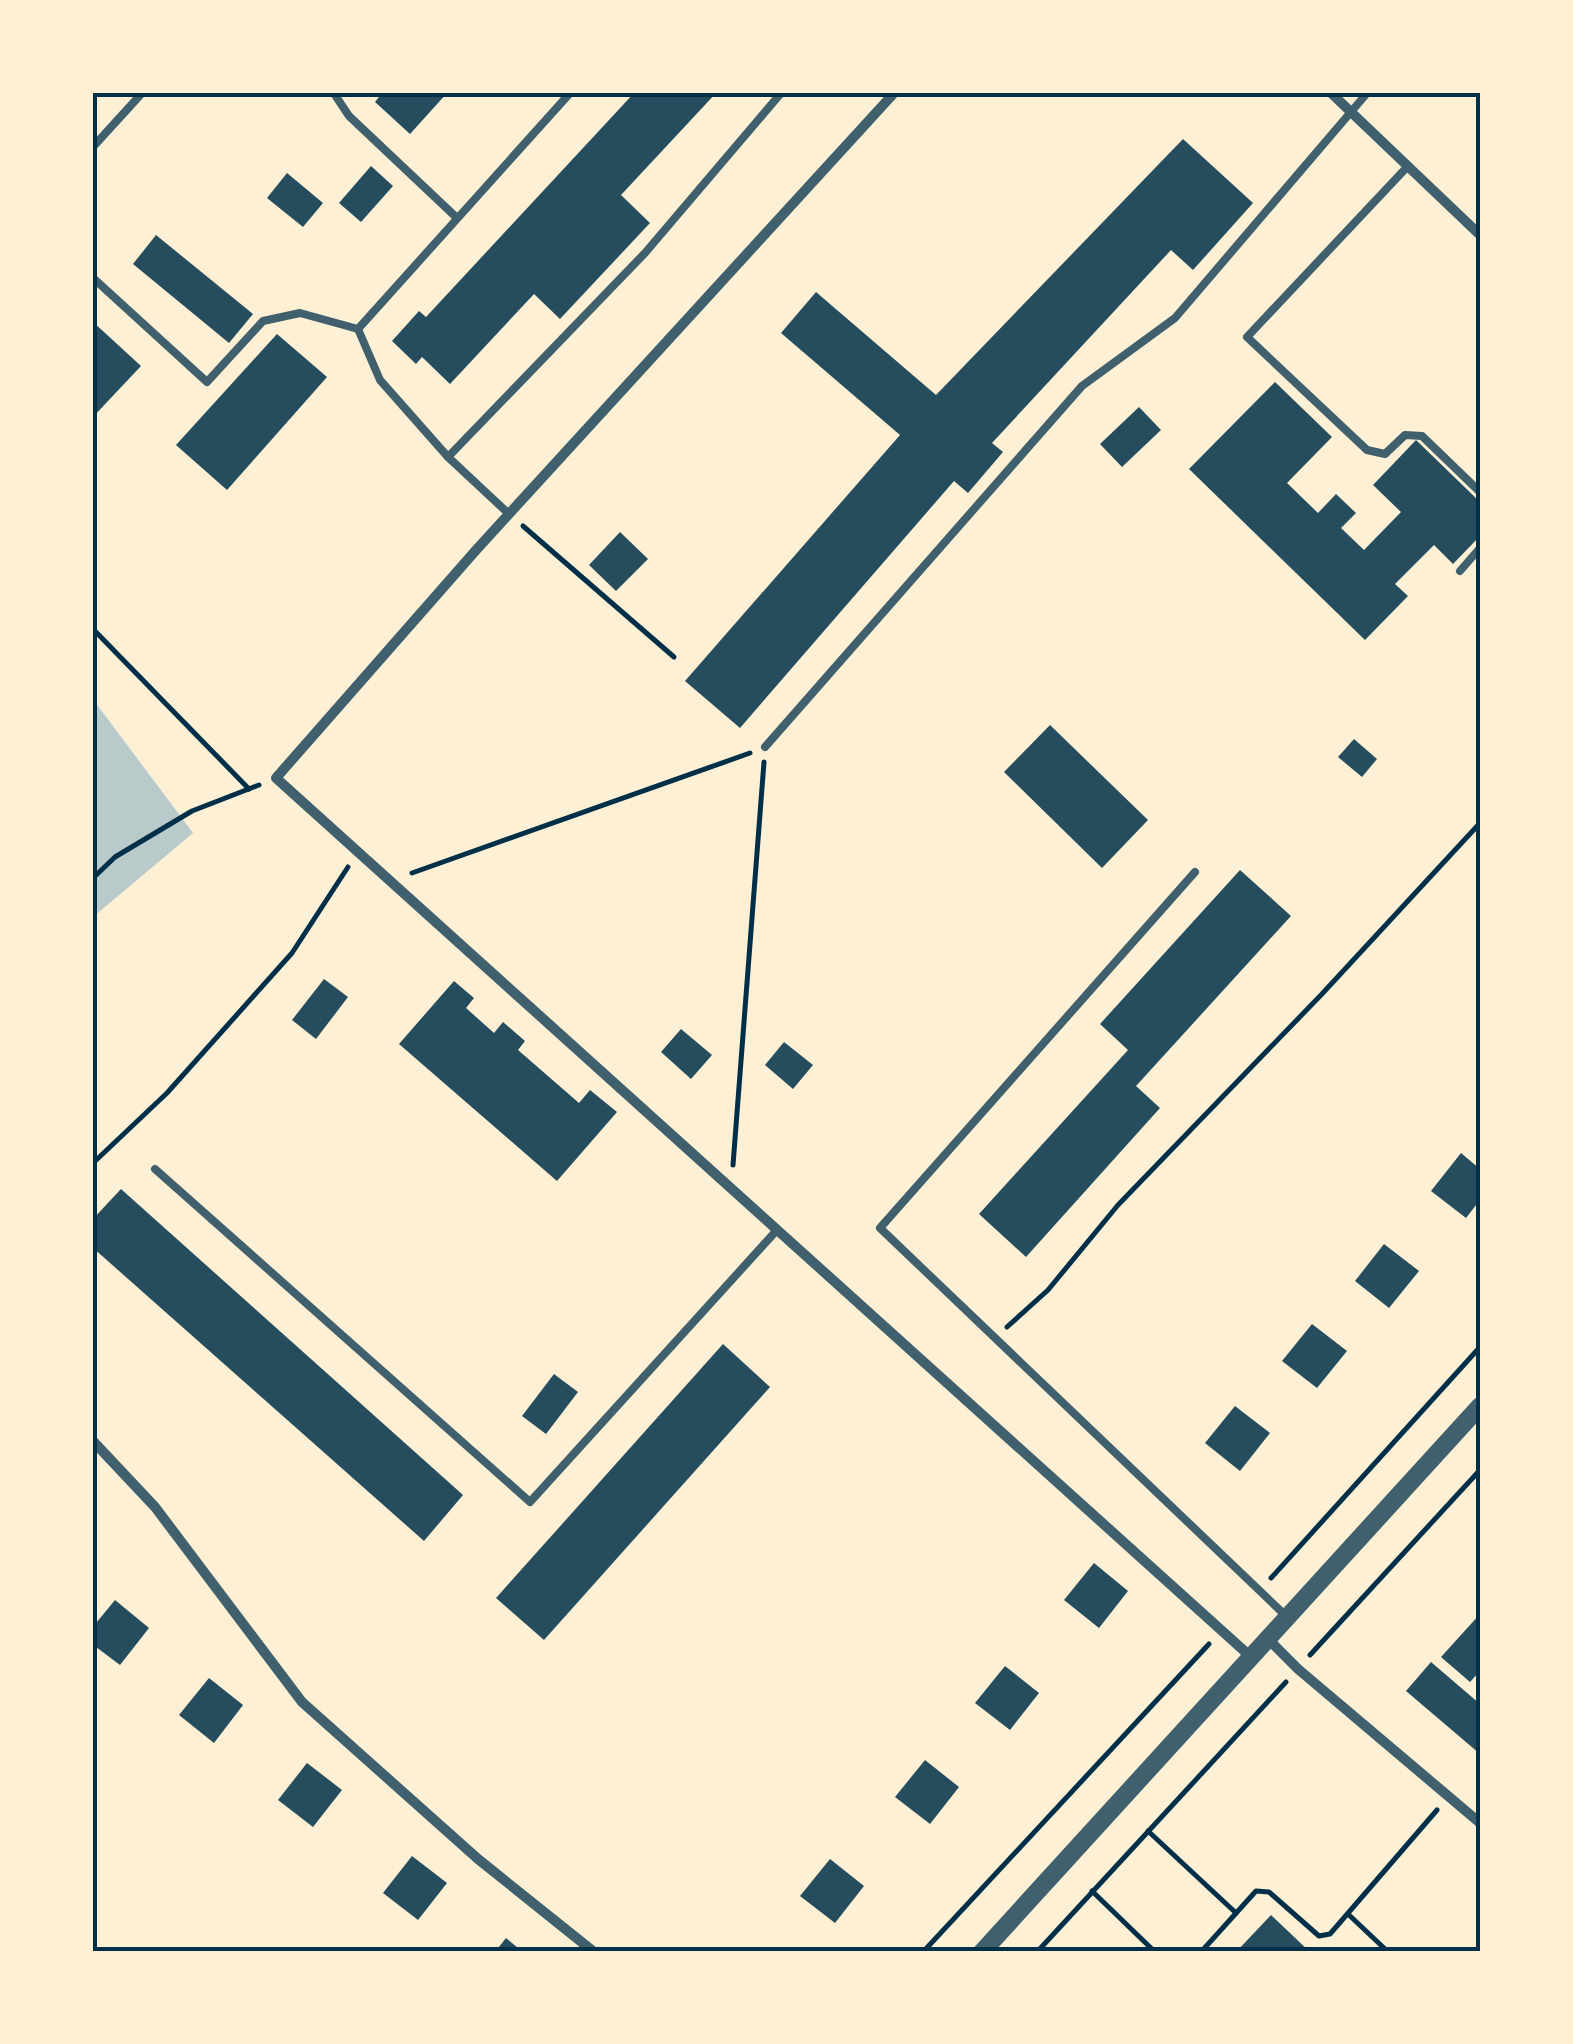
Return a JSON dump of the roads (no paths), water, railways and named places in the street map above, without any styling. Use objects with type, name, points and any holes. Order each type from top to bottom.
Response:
[{"type":"street","points":[[895,92],[509,514],[276,778],[1252,1657]]},
{"type":"street","points":[[1330,92],[1480,235]]},
{"type":"street","points":[[985,1950],[1480,1406]]},
{"type":"street","points":[[92,1440],[156,1507],[302,1702],[478,1859],[594,1952]]},
{"type":"street","points":[[1267,1638],[1298,1669],[1480,1823]]},
{"type":"lane","points":[[92,148],[142,92]]},
{"type":"lane","points":[[333,92],[349,116],[457,218]]},
{"type":"lane","points":[[358,329],[570,92]]},
{"type":"lane","points":[[448,457],[645,253],[782,92]]},
{"type":"lane","points":[[765,747],[1082,386],[1176,318],[1368,92]]},
{"type":"lane","points":[[1408,166],[1246,337],[1367,450],[1385,454],[1405,435],[1422,436],[1480,492]]},
{"type":"lane","points":[[92,277],[207,382],[263,321],[300,313],[358,329]]},
{"type":"lane","points":[[358,329],[380,380],[448,457],[509,514]]},
{"type":"lane","points":[[1460,571],[1480,548]]},
{"type":"lane","points":[[1195,872],[880,1228],[1287,1617]]},
{"type":"lane","points":[[155,1169],[530,1502],[776,1230]]}]
